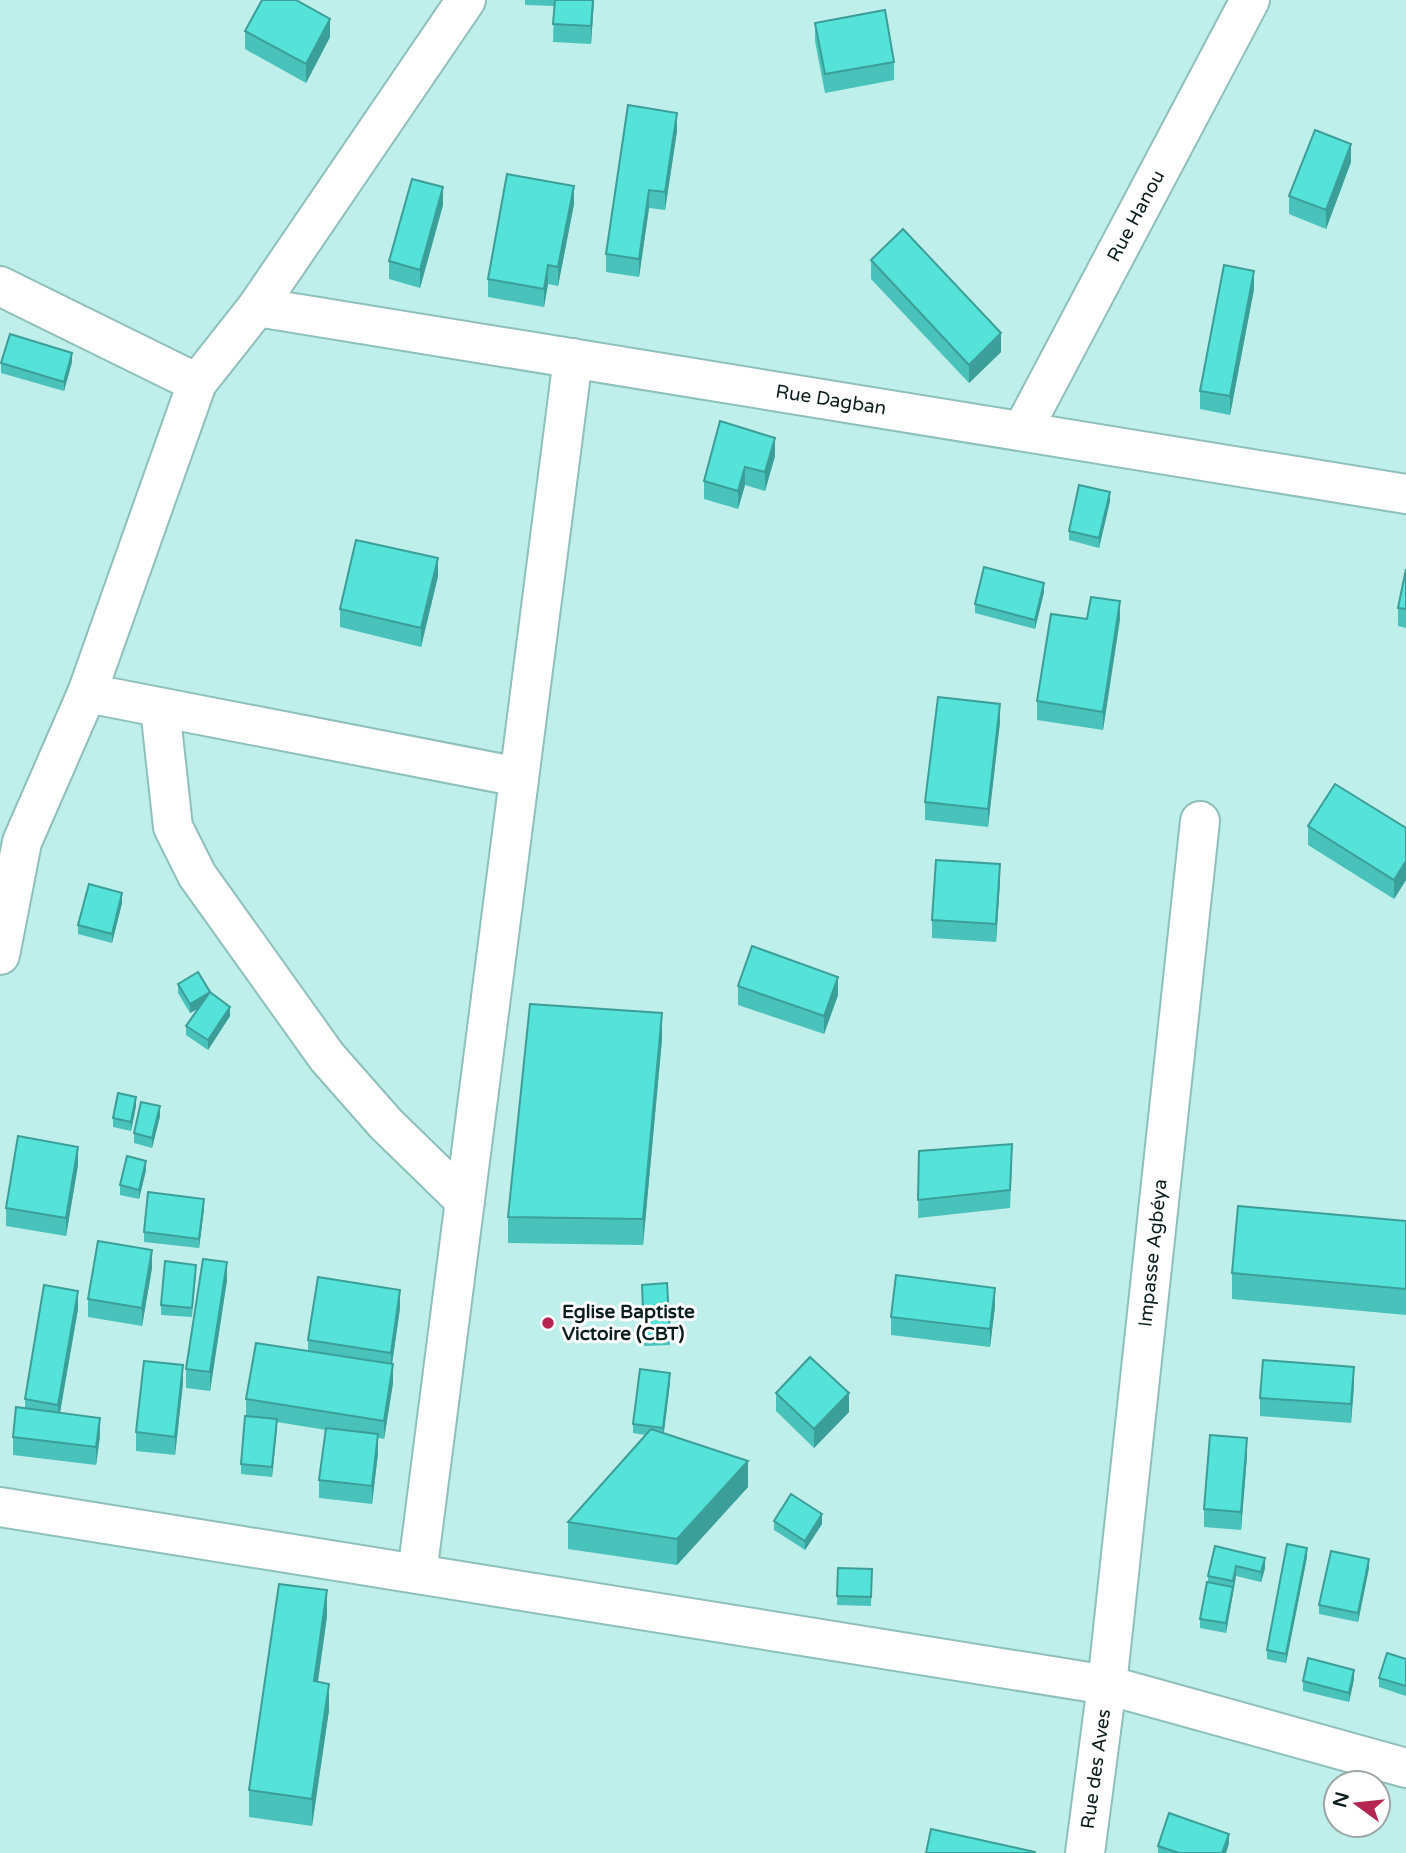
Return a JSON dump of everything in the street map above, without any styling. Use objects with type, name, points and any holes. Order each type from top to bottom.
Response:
[{"type":"street","points":[[0,955],[22,842],[87,693],[197,383],[257,307],[466,0]]},
{"type":"street","name":"Rue Hanou","points":[[1022,431],[1250,0]]},
{"type":"street","points":[[0,286],[197,383]]},
{"type":"street","name":"Rue Dagban","points":[[257,307],[1406,494]]},
{"type":"street","points":[[417,1574],[573,358]]},
{"type":"street","points":[[87,693],[519,777]]},
{"type":"street","points":[[160,708],[173,827],[197,875],[327,1057],[386,1124],[465,1201]]},
{"type":"street","name":"Impasse Agbéya","points":[[1107,1685],[1199,821]]},
{"type":"street","points":[[0,1507],[1107,1685],[1406,1768]]},
{"type":"street","name":"Rue des Aves","points":[[1084,1853],[1107,1685]]},
{"type":"building","points":[[262,0],[296,0],[330,19],[306,64],[245,31]]},
{"type":"building","points":[[555,0],[593,0],[591,26],[553,24]]},
{"type":"building","points":[[885,10],[894,62],[825,74],[815,23]]},
{"type":"building","points":[[628,105],[677,113],[665,192],[649,190],[639,259],[606,254]]},
{"type":"building","points":[[1315,130],[1351,144],[1326,210],[1289,196]]},
{"type":"building","points":[[507,174],[574,186],[558,267],[548,265],[544,289],[488,279]]},
{"type":"building","points":[[412,179],[443,187],[420,270],[389,261]]},
{"type":"building","points":[[903,229],[1001,333],[969,365],[871,260]]},
{"type":"building","points":[[1224,265],[1254,271],[1230,396],[1200,391]]},
{"type":"building","points":[[10,334],[72,353],[64,382],[1,363]]},
{"type":"building","points":[[720,421],[775,438],[765,472],[745,467],[738,491],[704,481]]},
{"type":"building","points":[[1079,485],[1110,492],[1099,538],[1069,531]]},
{"type":"building","points":[[356,540],[438,558],[421,628],[340,609]]},
{"type":"building","points":[[984,567],[1044,583],[1035,620],[975,604]]},
{"type":"building","points":[[1406,569],[1406,609],[1398,608]]},
{"type":"building","points":[[1091,597],[1120,601],[1103,712],[1037,701],[1051,614],[1087,619]]},
{"type":"building","points":[[938,697],[1000,704],[988,809],[925,802]]},
{"type":"building","points":[[1335,784],[1406,828],[1406,861],[1394,880],[1308,826]]},
{"type":"building","points":[[936,860],[1000,864],[996,924],[932,920]]},
{"type":"building","points":[[89,884],[122,893],[112,934],[78,925]]},
{"type":"building","points":[[752,946],[838,977],[824,1016],[738,986]]},
{"type":"building","points":[[198,972],[210,992],[190,1004],[178,984]]},
{"type":"building","points":[[210,992],[230,1007],[208,1040],[186,1026]]},
{"type":"building","points":[[530,1004],[662,1013],[643,1219],[508,1217]]},
{"type":"building","points":[[118,1093],[136,1097],[131,1122],[113,1118]]},
{"type":"building","points":[[141,1102],[160,1106],[152,1138],[134,1133]]},
{"type":"building","points":[[18,1136],[78,1147],[66,1218],[6,1208]]},
{"type":"building","points":[[1012,1144],[1010,1190],[918,1200],[919,1151]]},
{"type":"building","points":[[127,1156],[146,1161],[139,1190],[120,1185]]},
{"type":"building","points":[[148,1192],[204,1199],[199,1239],[144,1232]]},
{"type":"building","points":[[1238,1206],[1406,1221],[1406,1289],[1232,1273]]},
{"type":"building","points":[[98,1241],[152,1250],[142,1308],[88,1299]]},
{"type":"building","points":[[203,1259],[227,1262],[210,1372],[186,1369]]},
{"type":"building","points":[[165,1261],[196,1265],[192,1308],[161,1305]]},
{"type":"building","points":[[896,1275],[995,1288],[990,1329],[891,1317]]},
{"type":"building","points":[[318,1277],[400,1290],[391,1353],[308,1340]]},
{"type":"building","points":[[667,1283],[670,1335],[644,1337],[642,1285]]},
{"type":"building","points":[[44,1285],[78,1291],[58,1405],[25,1399]]},
{"type":"building","points":[[256,1343],[393,1364],[384,1421],[246,1399]]},
{"type":"building","points":[[810,1357],[849,1393],[814,1429],[776,1393]]},
{"type":"building","points":[[1263,1360],[1354,1367],[1351,1404],[1260,1398]]},
{"type":"building","points":[[144,1361],[183,1365],[175,1437],[136,1432]]},
{"type":"building","points":[[640,1369],[670,1373],[663,1428],[633,1424]]},
{"type":"building","points":[[16,1407],[100,1418],[96,1447],[13,1437]]},
{"type":"building","points":[[245,1416],[277,1419],[272,1467],[241,1464]]},
{"type":"building","points":[[326,1428],[378,1434],[372,1486],[319,1480]]},
{"type":"building","points":[[651,1429],[748,1461],[677,1539],[568,1522]]},
{"type":"building","points":[[1210,1435],[1247,1438],[1241,1512],[1204,1509]]},
{"type":"building","points":[[791,1494],[822,1514],[805,1541],[774,1521]]},
{"type":"building","points":[[1287,1544],[1307,1548],[1286,1654],[1267,1650]]},
{"type":"building","points":[[1215,1546],[1265,1558],[1261,1572],[1236,1566],[1233,1581],[1208,1576]]},
{"type":"building","points":[[1331,1551],[1369,1559],[1358,1613],[1319,1605]]},
{"type":"building","points":[[838,1568],[872,1569],[871,1597],[837,1596]]},
{"type":"building","points":[[1207,1582],[1233,1587],[1226,1623],[1200,1619]]},
{"type":"building","points":[[279,1584],[327,1590],[314,1681],[329,1684],[312,1799],[249,1790]]},
{"type":"building","points":[[1387,1653],[1406,1659],[1406,1686],[1379,1678]]},
{"type":"building","points":[[1308,1658],[1354,1670],[1349,1693],[1303,1681]]},
{"type":"building","points":[[1169,1813],[1229,1834],[1222,1853],[1179,1853],[1158,1846]]},
{"type":"building","points":[[931,1829],[1035,1852],[1035,1853],[926,1853]]},
{"type":"place","name":"Eglise Baptiste Victoire (CBT)","points":[[548,1323]]}]
